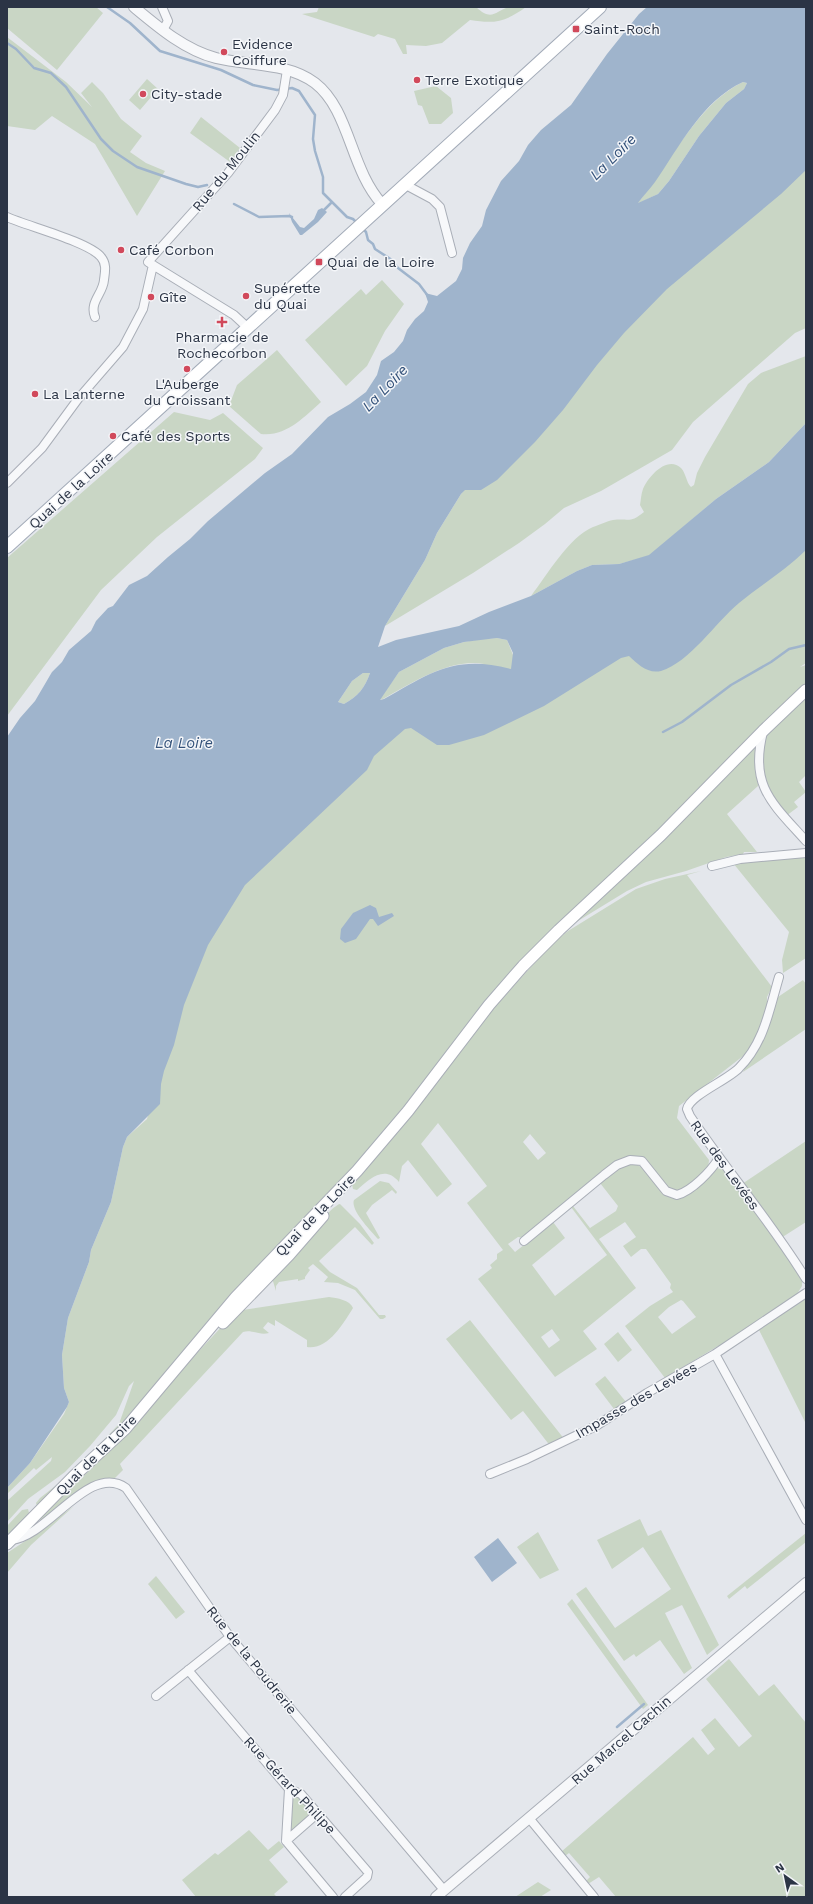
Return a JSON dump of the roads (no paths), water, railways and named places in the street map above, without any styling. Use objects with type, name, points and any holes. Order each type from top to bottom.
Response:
[{"type":"main road","points":[[382,204],[600,7]]},
{"type":"main road","name":"Quai de la Loire","points":[[7,547],[244,332],[382,204]]},
{"type":"main road","name":"Quai de la Loire","points":[[9,1542],[125,1429],[236,1297],[357,1171],[408,1111],[489,1005],[523,966],[559,930],[661,835],[763,731],[806,690]]},
{"type":"street","points":[[134,7],[163,30],[195,50],[211,57],[287,70],[305,77],[328,96],[335,106],[362,175],[371,191],[382,204]]},
{"type":"street","points":[[162,7],[168,21],[163,30]]},
{"type":"street","name":"Rue du Moulin","points":[[150,264],[228,173],[275,110],[284,95],[287,70]]},
{"type":"street","points":[[404,184],[432,199],[440,207],[452,253]]},
{"type":"street","points":[[7,217],[79,244],[101,257],[106,266],[104,287],[93,305],[95,317]]},
{"type":"street","points":[[7,483],[42,448],[78,399],[123,347],[143,309],[150,264],[234,315],[244,332]]},
{"type":"street","points":[[763,731],[760,747],[762,783],[777,810],[806,841]]},
{"type":"street","points":[[712,866],[740,859],[806,853]]},
{"type":"street","name":"Rue des Levées","points":[[779,977],[764,1030],[752,1053],[736,1072],[696,1097],[688,1105],[687,1110],[719,1158],[806,1279]]},
{"type":"street","points":[[524,1241],[599,1179],[624,1162],[635,1159],[642,1161],[666,1191],[678,1195],[704,1176],[719,1158]]},
{"type":"street","points":[[806,1293],[715,1354],[806,1520]]},
{"type":"street","name":"Impasse des Levées","points":[[490,1474],[527,1459],[596,1426],[647,1393],[715,1354]]},
{"type":"street","name":"Rue de la Poudrerie","points":[[9,1542],[36,1530],[90,1488],[100,1483],[109,1482],[122,1485],[126,1488],[230,1637],[440,1894]]},
{"type":"street","name":"Rue Marcel Cachin","points":[[440,1894],[806,1582]]},
{"type":"street","points":[[156,1696],[230,1637]]},
{"type":"street","name":"Rue Gérard Philipe","points":[[188,1670],[289,1789],[301,1794],[368,1873],[367,1877],[345,1897]]},
{"type":"street","points":[[289,1789],[286,1841],[333,1897]]},
{"type":"street","points":[[286,1841],[318,1814]]},
{"type":"street","points":[[529,1818],[594,1897]]},
{"type":"water","name":"La Loire","points":[[647,7],[806,7],[806,170],[781,194],[667,289],[624,333],[597,365],[563,410],[535,442],[497,480],[481,490],[465,490],[461,494],[437,533],[425,560],[385,626],[378,647],[396,640],[459,626],[489,612],[531,596],[577,571],[592,565],[619,564],[649,555],[716,499],[769,462],[806,423],[806,550],[782,571],[739,603],[692,651],[672,666],[661,671],[656,672],[647,670],[629,656],[621,658],[544,706],[484,735],[449,745],[437,745],[411,728],[405,729],[374,756],[367,770],[245,885],[208,945],[184,1005],[174,1045],[164,1071],[161,1084],[160,1104],[127,1137],[123,1147],[111,1202],[91,1250],[89,1262],[68,1318],[62,1355],[64,1388],[69,1402],[30,1463],[7,1488],[7,737],[20,718],[35,701],[52,672],[62,662],[69,650],[91,631],[96,621],[108,608],[113,606],[129,585],[147,576],[190,539],[208,521],[265,473],[292,454],[328,417],[350,404],[366,392],[377,375],[381,361],[394,352],[403,341],[407,330],[415,319],[424,311],[428,302],[425,293],[437,296],[456,281],[462,269],[463,258],[470,243],[482,226],[486,210],[501,181],[519,161],[528,145],[541,130],[571,105],[607,54],[639,14]],"holes":[[[743,82],[747,83],[744,89],[726,103],[699,136],[669,181],[658,194],[638,203],[655,182],[704,112],[728,90]],[[497,638],[507,640],[513,653],[511,669],[491,665],[458,665],[430,674],[380,700],[399,672],[444,648],[464,642]],[[363,673],[370,673],[366,683],[357,695],[344,704],[338,702],[352,681]]]},
{"type":"water","points":[[322,208],[327,212],[318,222],[300,235],[292,222],[289,213],[300,227],[304,228],[314,219],[318,210]]},
{"type":"water","points":[[370,905],[376,908],[379,917],[392,913],[394,916],[378,926],[373,919],[370,919],[356,939],[345,943],[340,939],[341,929],[353,913]]},
{"type":"water","points":[[498,1538],[517,1563],[492,1582],[474,1557]]},
{"type":"waterway","points":[[107,7],[130,23],[160,51],[221,70],[253,85],[277,90],[292,88],[299,91],[315,115],[313,139],[323,177],[323,193],[347,217],[353,219],[357,223]]},
{"type":"waterway","points":[[7,43],[16,49],[34,68],[51,73],[66,87],[101,139],[113,151],[137,167],[186,184],[198,187],[207,185]]},
{"type":"waterway","points":[[323,211],[332,202]]},
{"type":"waterway","points":[[234,204],[259,217],[292,217]]},
{"type":"waterway","points":[[362,228],[366,232],[368,240],[373,244],[375,249],[392,260],[398,268],[419,284],[428,296]]},
{"type":"waterway","points":[[663,732],[682,722],[731,685],[771,662],[789,649],[806,645]]},
{"type":"waterway","points":[[617,1727],[644,1704]]},
{"type":"place","name":"Saint-Roch","points":[[576,29]]},
{"type":"place","name":"Evidence Coiffure","points":[[224,52]]},
{"type":"place","name":"Terre Exotique","points":[[417,80]]},
{"type":"place","name":"City-stade","points":[[143,94]]},
{"type":"place","name":"Café Corbon","points":[[121,250]]},
{"type":"place","name":"Quai de la Loire","points":[[319,262]]},
{"type":"place","name":"Supérette du Quai","points":[[246,296]]},
{"type":"place","name":"Gîte","points":[[151,297]]},
{"type":"place","name":"Pharmacie de Rochecorbon","points":[[222,322]]},
{"type":"place","name":"L'Auberge du Croissant","points":[[187,369]]},
{"type":"place","name":"La Lanterne","points":[[35,394]]},
{"type":"place","name":"Café des Sports","points":[[113,436]]}]
